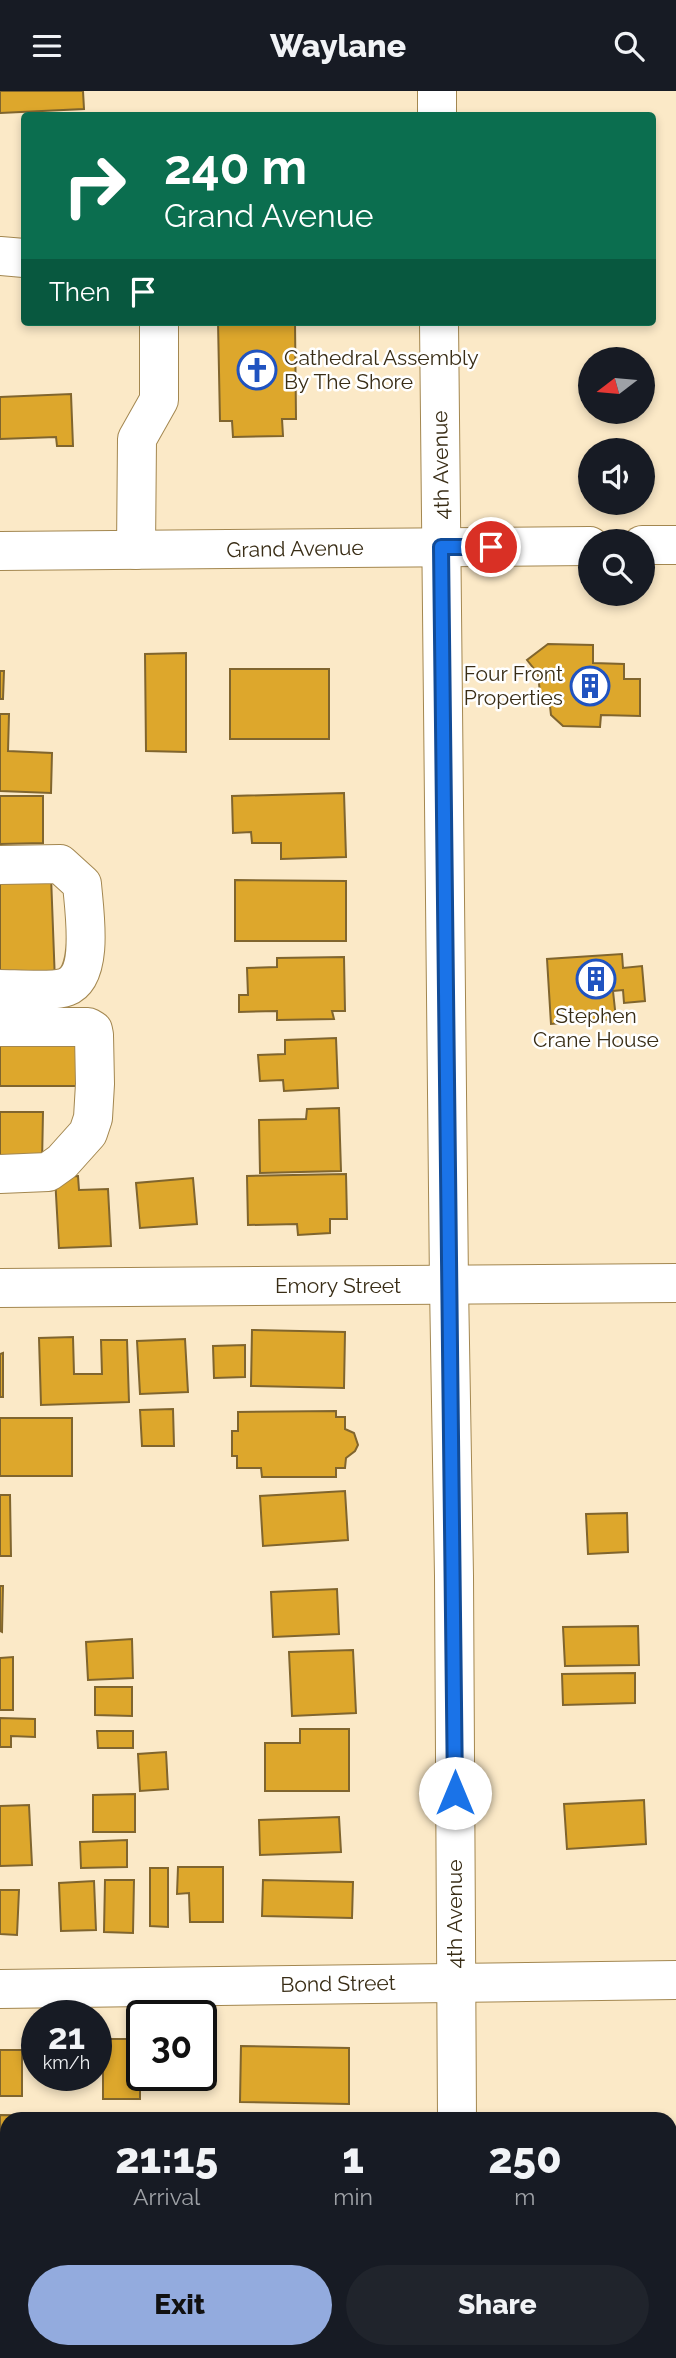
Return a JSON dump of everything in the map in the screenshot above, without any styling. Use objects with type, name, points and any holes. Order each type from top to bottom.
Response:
[{"type":"street","points":[[437,91],[437,112]]},
{"type":"street","points":[[0,256],[21,258]]},
{"type":"street","points":[[136,550],[137,439],[159,400],[159,326]]},
{"type":"street","name":"4th Avenue","points":[[439,326],[454,1576],[457,2112]]},
{"type":"street","name":"Grand Avenue","points":[[0,551],[578,545]]},
{"type":"street","points":[[655,545],[676,545]]},
{"type":"street","points":[[0,865],[60,864],[82,884],[86,955],[75,982],[64,989],[0,989]]},
{"type":"street","points":[[0,1027],[88,1027],[93,1030],[95,1042],[92,1126],[88,1133],[62,1162],[48,1172],[0,1174]]},
{"type":"street","name":"Emory Street","points":[[0,1287],[676,1283]]},
{"type":"street","name":"Bond Street","points":[[0,1989],[676,1980]]},
{"type":"building","points":[[0,91],[83,91],[84,109],[0,113]]},
{"type":"building","name":"Cathedral Assembly By The Shore","points":[[218,326],[295,326],[296,419],[282,419],[283,436],[233,437],[232,421],[220,421]]},
{"type":"building","points":[[71,394],[73,446],[57,446],[56,437],[0,439],[0,397]]},
{"type":"building","name":"Four Front Properties","points":[[548,644],[593,645],[593,663],[624,664],[624,679],[640,679],[640,716],[601,715],[600,727],[563,726],[551,715],[549,697],[540,693],[538,674],[527,660]]},
{"type":"building","points":[[186,653],[186,752],[146,751],[145,654]]},
{"type":"building","points":[[230,669],[329,669],[329,739],[230,739]]},
{"type":"building","points":[[0,671],[4,671],[3,699],[0,699]]},
{"type":"building","points":[[0,714],[9,714],[8,751],[52,753],[51,793],[0,791]]},
{"type":"building","points":[[344,793],[346,857],[281,859],[281,843],[252,843],[251,832],[233,833],[232,796]]},
{"type":"building","points":[[0,796],[43,796],[43,843],[0,844]]},
{"type":"building","points":[[51,876],[55,982],[0,984],[0,878]]},
{"type":"building","points":[[235,880],[346,881],[346,941],[235,941]]},
{"type":"building","name":"Stephen Crane House","points":[[622,954],[623,968],[642,966],[645,1001],[624,1003],[623,990],[613,991],[616,1019],[551,1024],[547,959]]},
{"type":"building","points":[[344,957],[345,1011],[332,1011],[334,1019],[277,1020],[277,1011],[239,1012],[239,995],[248,995],[247,968],[277,967],[277,958]]},
{"type":"building","points":[[0,1037],[86,1037],[86,1086],[0,1086]]},
{"type":"building","points":[[336,1038],[338,1088],[284,1091],[283,1080],[260,1081],[258,1055],[285,1054],[285,1040]]},
{"type":"building","points":[[339,1108],[341,1171],[260,1173],[259,1120],[306,1119],[307,1109]]},
{"type":"building","points":[[0,1112],[43,1112],[42,1164],[0,1164]]},
{"type":"building","points":[[346,1174],[347,1219],[330,1219],[330,1233],[298,1235],[297,1224],[248,1225],[247,1176]]},
{"type":"building","points":[[78,1176],[79,1190],[108,1189],[111,1246],[59,1248],[55,1177]]},
{"type":"building","points":[[193,1178],[197,1224],[140,1228],[136,1183]]},
{"type":"building","points":[[252,1330],[345,1332],[344,1388],[251,1386]]},
{"type":"building","points":[[73,1337],[74,1374],[102,1374],[101,1340],[127,1340],[129,1402],[41,1405],[39,1338]]},
{"type":"building","points":[[185,1339],[188,1392],[140,1394],[137,1341]]},
{"type":"building","points":[[245,1345],[245,1377],[214,1378],[213,1346]]},
{"type":"building","points":[[3,1353],[3,1397],[0,1397],[0,1354]]},
{"type":"building","points":[[173,1409],[174,1446],[142,1446],[140,1410]]},
{"type":"building","points":[[336,1411],[336,1417],[345,1417],[345,1429],[354,1433],[358,1445],[346,1458],[345,1468],[336,1468],[336,1477],[262,1477],[261,1468],[237,1468],[237,1456],[232,1456],[232,1431],[238,1431],[238,1412]]},
{"type":"building","points":[[0,1418],[72,1418],[72,1476],[0,1476]]},
{"type":"building","points":[[345,1491],[348,1540],[263,1546],[260,1496]]},
{"type":"building","points":[[0,1495],[10,1495],[11,1556],[0,1556]]},
{"type":"building","points":[[627,1513],[628,1552],[588,1554],[586,1514]]},
{"type":"building","points":[[0,1586],[3,1586],[2,1632],[0,1631]]},
{"type":"building","points":[[337,1589],[339,1634],[273,1637],[271,1592]]},
{"type":"building","points":[[638,1626],[639,1665],[565,1666],[563,1627]]},
{"type":"building","points":[[132,1639],[133,1678],[88,1680],[86,1642]]},
{"type":"building","points":[[353,1650],[356,1713],[292,1716],[289,1652]]},
{"type":"building","points":[[13,1657],[13,1710],[0,1710],[0,1658]]},
{"type":"building","points":[[635,1673],[635,1703],[563,1705],[562,1674]]},
{"type":"building","points":[[95,1687],[132,1687],[132,1716],[95,1715]]},
{"type":"building","points":[[0,1718],[35,1719],[35,1737],[11,1736],[11,1747],[0,1747]]},
{"type":"building","points":[[300,1729],[349,1729],[349,1791],[265,1791],[265,1743],[300,1743]]},
{"type":"building","points":[[97,1731],[133,1731],[133,1748],[98,1748]]},
{"type":"building","points":[[166,1752],[168,1789],[140,1791],[138,1754]]},
{"type":"building","points":[[135,1794],[135,1832],[93,1832],[93,1795]]},
{"type":"building","points":[[644,1800],[646,1844],[567,1849],[564,1804]]},
{"type":"building","points":[[29,1805],[32,1865],[0,1866],[0,1806]]},
{"type":"building","points":[[339,1817],[341,1852],[260,1855],[259,1820]]},
{"type":"building","points":[[127,1840],[127,1867],[81,1868],[80,1842]]},
{"type":"building","points":[[178,1867],[223,1867],[223,1922],[190,1922],[189,1893],[177,1894]]},
{"type":"building","points":[[150,1868],[168,1868],[168,1927],[150,1926]]},
{"type":"building","points":[[105,1880],[134,1880],[133,1933],[104,1932]]},
{"type":"building","points":[[263,1880],[353,1882],[352,1918],[262,1916]]},
{"type":"building","points":[[94,1881],[96,1930],[61,1931],[59,1883]]},
{"type":"building","points":[[0,1890],[19,1890],[17,1935],[0,1934]]},
{"type":"building","points":[[112,2039],[126,2039],[126,2091],[140,2091],[140,2099],[103,2099],[103,2091],[112,2091]]},
{"type":"building","points":[[241,2046],[349,2048],[349,2104],[240,2102]]},
{"type":"building","points":[[0,2050],[21,2050],[22,2096],[0,2096]]},
{"type":"place","name":"Cathedral Assembly By The Shore","points":[[257,370]]},
{"type":"place","name":"Four Front Properties","points":[[590,686]]},
{"type":"place","name":"Stephen Crane House","points":[[596,979]]},
{"type":"route","points":[[455,1793],[441,547],[491,547]]}]
